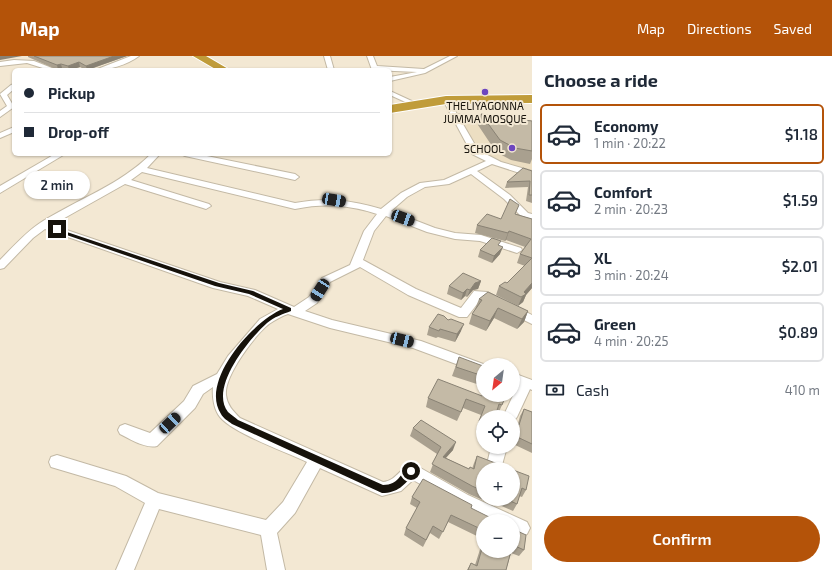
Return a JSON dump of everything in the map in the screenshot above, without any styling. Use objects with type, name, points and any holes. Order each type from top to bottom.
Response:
[{"type":"highway","points":[[198,56],[220,68]]},
{"type":"highway","points":[[392,109],[446,100],[532,99]]},
{"type":"street","points":[[105,68],[136,56]]},
{"type":"street","points":[[327,56],[330,68]]},
{"type":"street","points":[[370,56],[376,68]]},
{"type":"street","points":[[392,79],[414,76],[430,70],[454,56]]},
{"type":"street","points":[[0,69],[12,61]]},
{"type":"street","points":[[0,64],[12,61],[30,61],[49,68]]},
{"type":"street","points":[[21,68],[30,61]]},
{"type":"street","points":[[392,69],[430,70]]},
{"type":"street","points":[[0,115],[11,106],[1,95],[12,87]]},
{"type":"street","points":[[392,94],[414,104]]},
{"type":"street","points":[[446,100],[472,148],[492,161],[532,174]]},
{"type":"street","points":[[456,116],[501,122]]},
{"type":"street","points":[[0,136],[9,132]]},
{"type":"street","points":[[0,190],[58,156]]},
{"type":"street","points":[[0,266],[30,236],[44,225],[124,181],[142,169],[154,156]]},
{"type":"street","points":[[195,156],[295,177]]},
{"type":"street","points":[[491,514],[462,500],[411,471],[398,485],[392,489],[382,489],[235,422],[224,412],[219,394],[222,378],[233,359],[264,322],[276,314],[292,310],[313,300],[326,280],[350,271],[355,267],[366,236],[383,212],[404,195],[423,184],[446,182],[492,161]]},
{"type":"street","points":[[142,169],[295,206],[334,200],[360,205],[432,230],[455,236],[481,238],[517,250]]},
{"type":"street","points":[[472,171],[507,197],[525,215],[532,217]]},
{"type":"street","points":[[124,181],[206,206]]},
{"type":"street","points":[[44,225],[218,284],[251,293],[330,324],[416,344],[476,366]]},
{"type":"street","points":[[358,262],[377,271],[412,292],[463,314],[478,294],[483,295],[532,320]]},
{"type":"street","points":[[125,430],[152,441],[190,404],[192,396],[198,388],[222,378]]},
{"type":"street","points":[[513,410],[524,382]]},
{"type":"street","points":[[57,462],[119,481],[142,490],[154,500],[268,529],[275,526],[296,497],[317,459]]},
{"type":"street","points":[[125,570],[154,500]]},
{"type":"street","points":[[268,529],[276,570]]},
{"type":"shaded area","points":[[456,116],[532,125],[532,174],[498,164],[475,152]]},
{"type":"building","points":[[34,56],[114,56],[86,66],[79,62],[68,66],[61,64],[57,65]]},
{"type":"building","points":[[481,114],[532,121],[532,151],[515,148],[500,140]]},
{"type":"building","points":[[523,168],[532,171],[532,195],[529,195],[530,181],[507,182]]},
{"type":"building","points":[[510,199],[519,205],[515,214],[532,219],[532,258],[520,254],[531,239],[509,231],[508,233],[477,225],[487,214],[501,219]]},
{"type":"building","points":[[492,238],[501,241],[498,245],[503,247],[494,256],[480,250]]},
{"type":"building","points":[[532,258],[532,283],[524,292],[526,294],[521,297],[499,286],[505,282],[507,283]]},
{"type":"building","points":[[463,273],[481,281],[475,283],[470,290],[467,289],[463,293],[449,286]]},
{"type":"building","points":[[488,292],[528,311],[522,319],[498,308],[490,321],[472,314],[482,300],[479,299]]},
{"type":"building","points":[[438,314],[444,316],[448,320],[451,319],[464,324],[457,334],[440,329],[439,331],[429,327]]},
{"type":"building","points":[[459,357],[476,363],[476,374],[456,367]]},
{"type":"building","points":[[438,379],[476,394],[476,402],[503,402],[502,405],[499,404],[497,410],[483,410],[485,406],[466,399],[461,412],[428,398]]},
{"type":"building","points":[[524,409],[532,412],[532,444],[520,438],[520,422]]},
{"type":"building","points":[[421,420],[456,442],[443,457],[469,469],[470,467],[474,469],[477,456],[493,462],[476,462],[476,488],[432,464],[441,447],[413,428]]},
{"type":"building","points":[[520,473],[529,476],[526,490],[522,488],[520,494]]},
{"type":"building","points":[[423,479],[472,505],[471,508],[483,514],[476,514],[476,527],[451,515],[443,532],[433,526],[426,540],[406,528],[420,502],[412,497]]},
{"type":"building","points":[[520,532],[526,535],[524,550],[520,548]]},
{"type":"building","points":[[479,558],[509,558],[506,570],[468,570],[471,563],[477,566]]},
{"type":"place","name":"THELIYAGONNA JUMMA MOSQUE","points":[[485,92]]},
{"type":"place","name":"SCHOOL","points":[[512,148]]},
{"type":"route","points":[[57,229],[218,284],[251,293],[289,309],[276,314],[264,322],[233,359],[222,378],[219,394],[224,412],[235,422],[382,489],[392,489],[398,485],[411,471]]}]
